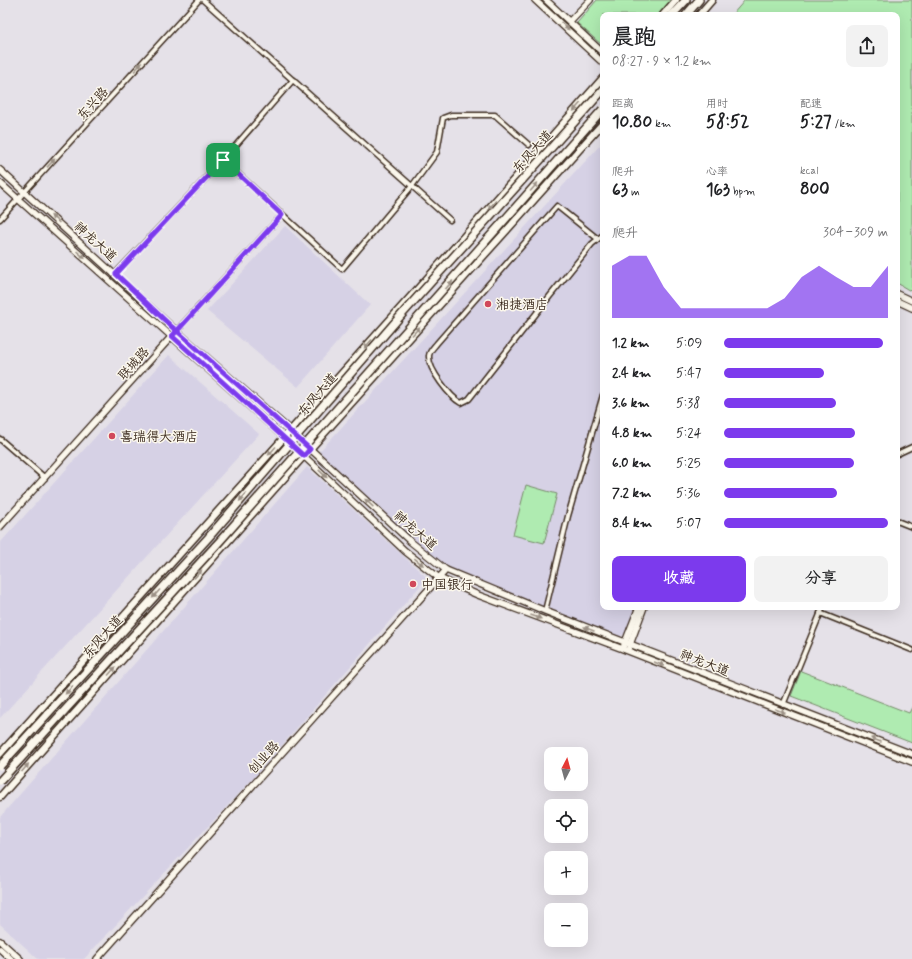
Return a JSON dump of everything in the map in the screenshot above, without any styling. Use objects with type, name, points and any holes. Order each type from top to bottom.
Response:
[{"type":"highway","points":[[675,12],[686,0]]},
{"type":"highway","points":[[689,12],[699,0]]},
{"type":"highway","name":"东风大道","points":[[0,766],[208,538],[410,306],[600,93]]},
{"type":"highway","name":"东风大道","points":[[0,781],[224,536],[415,323],[600,112]]},
{"type":"main road","points":[[535,0],[600,60]]},
{"type":"main road","points":[[546,0],[600,50]]},
{"type":"main road","points":[[570,21],[590,0]]},
{"type":"main road","points":[[666,12],[676,0]]},
{"type":"main road","points":[[702,12],[712,0]]},
{"type":"main road","points":[[0,754],[291,431],[600,81]]},
{"type":"main road","points":[[0,797],[600,126]]},
{"type":"main road","name":"神龙大道","points":[[0,170],[177,331],[291,431],[411,542],[446,570],[545,612],[912,754]]},
{"type":"main road","name":"神龙大道","points":[[0,183],[172,336],[304,456],[405,551],[439,578],[478,596],[625,650],[912,762]]},
{"type":"main road","points":[[900,295],[912,301]]},
{"type":"main road","points":[[900,302],[912,308]]},
{"type":"main road","name":"联城路","points":[[0,527],[172,336]]},
{"type":"main road","name":"创业路","points":[[97,959],[446,570]]},
{"type":"main road","points":[[625,650],[638,610]]},
{"type":"main road","points":[[627,644],[643,610]]},
{"type":"main road","points":[[0,941],[20,959]]},
{"type":"main road","points":[[0,949],[11,959]]},
{"type":"street","name":"东兴路","points":[[0,219],[199,0]]},
{"type":"street","points":[[203,0],[450,220]]},
{"type":"street","points":[[116,274],[223,160],[293,80]]},
{"type":"street","points":[[223,160],[342,269],[412,186],[437,152],[443,118],[451,115],[495,115],[529,145]]},
{"type":"street","points":[[557,206],[598,240],[550,296],[469,399],[461,403],[454,399],[438,377],[429,361],[429,354],[557,206]]},
{"type":"street","name":"联城路","points":[[172,336],[282,215]]},
{"type":"street","points":[[545,612],[568,516],[600,405]]},
{"type":"street","points":[[0,439],[45,478]]},
{"type":"street","points":[[900,453],[912,447]]},
{"type":"street","points":[[900,522],[912,527]]},
{"type":"street","points":[[783,705],[822,610]]},
{"type":"street","points":[[820,613],[912,650]]},
{"type":"shaded area","points":[[600,145],[600,610],[636,610],[627,634],[616,637],[446,570],[319,452]]},
{"type":"shaded area","points":[[285,226],[370,305],[298,387],[207,311]]},
{"type":"shaded area","points":[[169,355],[259,434],[0,718],[0,543]]},
{"type":"shaded area","points":[[307,467],[427,578],[257,774],[84,959],[38,959],[0,924],[0,817]]},
{"type":"green space","points":[[597,0],[676,0],[666,12],[600,12],[600,43],[577,23]]},
{"type":"green space","points":[[745,0],[912,0],[912,292],[900,285],[900,12],[735,12]]},
{"type":"green space","points":[[526,485],[557,494],[544,543],[513,535]]},
{"type":"green space","points":[[801,671],[909,713],[912,707],[912,743],[791,696]]},
{"type":"place","name":"湘捷酒店","points":[[488,304]]},
{"type":"place","name":"喜瑞得大酒店","points":[[112,436]]},
{"type":"place","name":"中国银行","points":[[413,584]]},
{"type":"route","points":[[223,160],[116,274],[172,327],[177,331],[220,367],[310,449],[304,456],[172,336],[177,331],[247,253],[282,215],[223,160]]}]
